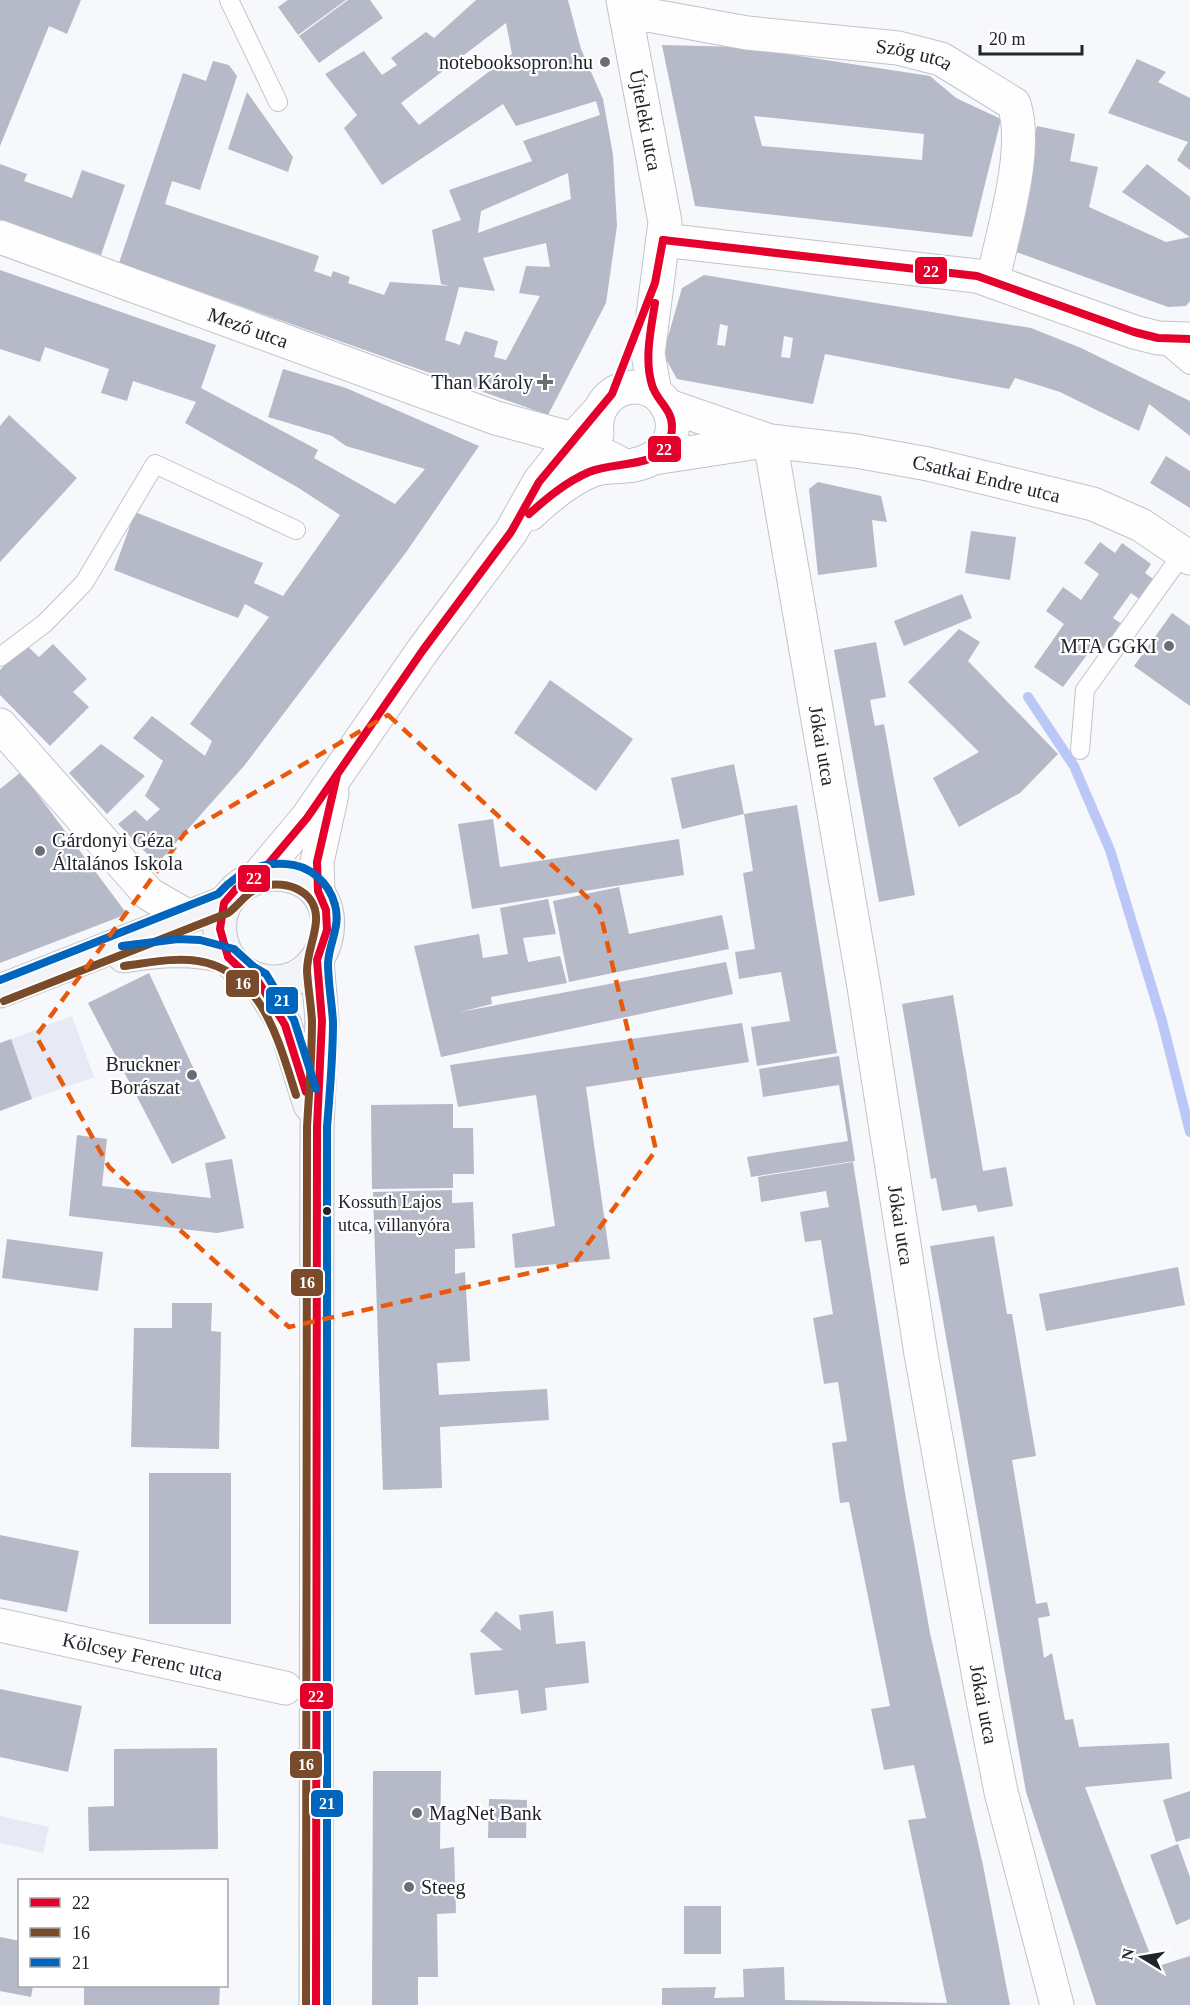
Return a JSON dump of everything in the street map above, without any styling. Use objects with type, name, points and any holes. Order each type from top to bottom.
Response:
[{"type":"street","name":"Újteleki utca","points":[[625,10],[665,222],[648,354],[661,399]]},
{"type":"street","name":"Szög utca","points":[[625,10],[726,30],[898,48],[941,59],[1014,104],[1020,122],[1020,148],[993,280]]},
{"type":"street","name":"Mező utca","points":[[0,237],[496,418],[573,439],[615,461]]},
{"type":"street","name":"Újteleki utca","points":[[605,403],[655,283],[663,240]]},
{"type":"street","points":[[663,240],[906,266],[993,280],[1134,332],[1174,338]]},
{"type":"street","points":[[0,991],[224,903],[236,889],[259,875],[308,818],[423,650],[510,532],[539,482],[573,439],[605,403],[633,387],[661,399],[672,424],[671,437],[664,449],[654,458],[634,465],[615,461],[594,469],[548,497],[510,532]]},
{"type":"street","name":"Csatkai Endre utca","points":[[661,399],[770,441],[856,451],[928,464],[1094,504],[1141,525],[1186,556]]},
{"type":"street","points":[[605,403],[596,432],[615,461]]},
{"type":"street","name":"Mező utca","points":[[496,418],[519,434],[537,466],[539,482]]},
{"type":"street","name":"Csatkai Endre utca","points":[[654,458],[770,441]]},
{"type":"street","name":"Jókai utca","points":[[770,441],[864,987],[921,1354],[983,1700],[1001,1792],[1057,2005]]},
{"type":"street","points":[[0,725],[149,894],[187,916]]},
{"type":"street","points":[[316,2005],[317,1127],[322,1021],[318,960],[327,930],[326,910],[318,891],[317,862],[337,775]]},
{"type":"street","points":[[259,875],[290,874],[306,880],[318,891]]},
{"type":"street","points":[[224,903],[220,929],[228,957]]},
{"type":"street","points":[[72,964],[178,949],[199,950],[228,957],[248,976],[258,981],[276,982],[296,978],[318,960]]},
{"type":"street","points":[[258,981],[285,1025],[317,1127]]},
{"type":"street","name":"Kölcsey Ferenc utca","points":[[0,1625],[285,1688]]},
{"type":"lane","points":[[229,0],[278,102]]},
{"type":"lane","points":[[1174,338],[1190,365]]},
{"type":"lane","points":[[0,657],[45,623],[84,583],[155,464],[296,531]]},
{"type":"lane","points":[[1080,750],[1085,690],[1186,556]]},
{"type":"highlighted area","points":[[388,715],[599,908],[656,1150],[574,1263],[289,1327],[109,1167],[36,1036],[185,833]]},
{"type":"shaded area","points":[[72,1016],[94,1077],[32,1099],[11,1039]]},
{"type":"shaded area","points":[[0,1816],[49,1827],[43,1853],[0,1843]]},
{"type":"building","points":[[0,0],[81,0],[67,34],[49,26],[0,146]]},
{"type":"building","points":[[288,0],[346,0],[298,35],[278,7]]},
{"type":"building","points":[[348,0],[370,0],[383,18],[319,63],[299,36]]},
{"type":"building","points":[[476,0],[568,0],[581,49],[603,99],[613,155],[617,226],[606,303],[548,415],[119,263],[183,73],[206,81],[213,61],[229,65],[237,76],[200,190],[172,181],[165,204],[319,256],[314,271],[331,277],[333,271],[350,277],[348,283],[384,295],[390,282],[450,286],[441,284],[432,230],[461,220],[449,190],[532,161],[523,141],[600,115],[596,101],[516,126],[503,104],[382,185],[344,128],[357,115],[325,74],[364,51],[382,75],[397,65],[391,58],[426,32],[434,38]],"holes":[[[506,23],[512,54],[419,125],[401,103]],[[568,173],[571,199],[478,233],[481,211]],[[546,243],[550,267],[526,266],[519,293],[540,296],[506,360],[494,357],[498,341],[465,331],[460,345],[445,340],[459,287],[495,291],[483,258]]]},
{"type":"building","points":[[662,45],[741,47],[930,76],[956,98],[1001,119],[972,237],[695,206]],"holes":[[[754,116],[924,134],[922,160],[762,146]]]},
{"type":"building","points":[[1137,59],[1166,72],[1158,82],[1190,98],[1190,170],[1177,160],[1188,142],[1108,113]]},
{"type":"building","points":[[247,92],[293,157],[288,172],[228,149]]},
{"type":"building","points":[[1037,126],[1075,134],[1070,161],[1098,167],[1089,207],[1166,242],[1190,237],[1190,301],[1186,306],[1168,307],[1008,249]]},
{"type":"building","points":[[0,164],[27,174],[24,181],[72,198],[82,170],[125,185],[101,255],[0,221]]},
{"type":"building","points":[[1147,164],[1190,197],[1190,237],[1122,192]]},
{"type":"building","points":[[0,270],[216,345],[201,388],[318,450],[314,458],[395,504],[425,469],[346,446],[332,436],[268,417],[283,369],[346,388],[479,446],[407,551],[244,766],[157,864],[118,824],[135,810],[147,821],[160,809],[145,796],[163,761],[133,738],[152,716],[205,756],[212,741],[190,724],[269,617],[245,604],[238,618],[114,570],[135,512],[263,563],[254,583],[283,596],[340,515],[297,487],[185,423],[196,402],[133,381],[127,401],[101,393],[109,369],[45,347],[40,362],[0,349]]},
{"type":"building","points":[[704,275],[1031,328],[1081,348],[1190,401],[1190,436],[1149,404],[1139,431],[1060,392],[1015,378],[1009,389],[825,354],[813,404],[677,379],[663,354],[682,288]],"holes":[[[720,324],[728,326],[725,346],[717,345]],[[784,336],[793,338],[790,358],[781,357]]]},
{"type":"building","points":[[9,415],[77,478],[0,562],[0,426]]},
{"type":"building","points":[[1166,456],[1190,471],[1190,508],[1150,483]]},
{"type":"building","points":[[818,482],[881,496],[887,522],[872,520],[877,567],[818,575],[809,489]]},
{"type":"building","points":[[971,531],[1016,537],[1010,580],[965,573]]},
{"type":"building","points":[[1100,542],[1115,553],[1122,543],[1151,564],[1145,573],[1156,581],[1142,601],[1131,593],[1113,618],[1128,628],[1109,654],[1095,644],[1063,687],[1034,667],[1064,624],[1046,611],[1063,587],[1081,600],[1099,574],[1084,563]]},
{"type":"building","points":[[962,594],[972,618],[904,646],[894,621]]},
{"type":"building","name":"MTA GGKI","points":[[1172,613],[1190,626],[1190,706],[1134,666]]},
{"type":"building","points":[[959,629],[980,642],[968,661],[1058,754],[1020,793],[959,827],[933,778],[979,752],[908,682]]},
{"type":"building","points":[[876,642],[886,697],[870,700],[875,726],[884,724],[915,895],[879,902],[834,650]]},
{"type":"building","points":[[25,644],[39,657],[53,644],[87,679],[73,692],[89,707],[50,746],[0,695],[0,670]]},
{"type":"building","points":[[550,680],[633,739],[596,791],[514,733]]},
{"type":"building","points":[[101,744],[145,776],[107,814],[69,773]]},
{"type":"building","points":[[734,764],[744,814],[682,829],[671,778]]},
{"type":"building","name":"Gárdonyi Géza Általános Iskola","points":[[21,772],[127,914],[0,963],[0,789]]},
{"type":"building","points":[[797,805],[837,1053],[757,1066],[751,1027],[790,1021],[781,972],[739,979],[735,952],[755,949],[743,873],[753,871],[744,814]]},
{"type":"building","points":[[493,819],[500,867],[679,839],[684,875],[472,909],[458,824]]},
{"type":"building","points":[[619,887],[629,934],[722,915],[729,949],[569,982],[553,901]]},
{"type":"building","points":[[548,899],[556,934],[523,938],[528,962],[560,956],[567,983],[491,997],[492,1004],[460,1012],[726,962],[733,994],[441,1057],[414,946],[479,934],[483,958],[508,954],[500,908]]},
{"type":"building","points":[[149,973],[226,1138],[172,1164],[88,1003]]},
{"type":"building","points":[[953,995],[983,1171],[1006,1167],[1013,1206],[978,1212],[976,1205],[942,1211],[936,1178],[931,1179],[902,1004]]},
{"type":"building","points":[[742,1023],[749,1062],[586,1087],[610,1259],[515,1268],[512,1234],[555,1226],[536,1095],[458,1107],[450,1065]]},
{"type":"building","points":[[11,1039],[32,1099],[0,1111],[0,1043]]},
{"type":"building","points":[[839,1056],[855,1161],[751,1177],[747,1157],[848,1141],[839,1085],[763,1097],[759,1069]]},
{"type":"building","points":[[453,1104],[453,1128],[473,1128],[474,1174],[453,1174],[453,1188],[372,1189],[371,1105]]},
{"type":"building","points":[[77,1135],[107,1139],[102,1186],[211,1198],[205,1163],[232,1159],[244,1228],[217,1233],[69,1216]]},
{"type":"building","points":[[853,1162],[905,1493],[930,1633],[983,1865],[1010,2005],[662,2005],[662,1988],[716,1987],[714,1998],[744,1997],[743,1969],[784,1967],[785,2000],[947,2003],[908,1820],[926,1818],[914,1765],[884,1770],[871,1709],[890,1706],[849,1502],[840,1503],[832,1443],[847,1441],[838,1382],[824,1384],[813,1318],[833,1314],[821,1240],[805,1242],[800,1212],[829,1207],[826,1191],[761,1202],[758,1177]]},
{"type":"building","points":[[452,1190],[452,1203],[473,1202],[475,1248],[455,1249],[455,1274],[465,1272],[470,1361],[437,1363],[439,1395],[547,1389],[549,1420],[440,1427],[442,1488],[383,1490],[373,1192]]},
{"type":"building","points":[[994,1236],[1007,1314],[1012,1314],[1036,1456],[1012,1460],[1036,1604],[1047,1602],[1050,1616],[1038,1618],[1044,1658],[1052,1653],[1065,1720],[1073,1719],[1079,1747],[1169,1743],[1172,1779],[1085,1787],[1155,1967],[1190,1956],[1190,2005],[1096,2005],[1026,1792],[930,1246]]},
{"type":"building","points":[[7,1239],[103,1252],[98,1291],[2,1278]]},
{"type":"building","points":[[1178,1267],[1185,1305],[1046,1331],[1039,1294]]},
{"type":"building","points":[[172,1303],[212,1303],[211,1331],[221,1332],[219,1449],[131,1447],[134,1328],[172,1328]]},
{"type":"building","points":[[149,1473],[231,1473],[231,1624],[149,1624]]},
{"type":"building","points":[[0,1535],[79,1551],[67,1612],[0,1599]]},
{"type":"building","points":[[496,1611],[521,1631],[519,1615],[553,1611],[556,1644],[585,1641],[589,1683],[545,1688],[547,1710],[521,1714],[518,1690],[475,1695],[470,1653],[503,1650],[480,1631]]},
{"type":"building","points":[[0,1689],[82,1706],[68,1772],[0,1757]]},
{"type":"building","points":[[217,1748],[218,1849],[89,1851],[88,1807],[114,1806],[114,1749]]},
{"type":"building","points":[[373,1771],[441,1771],[440,1849],[454,1847],[456,1913],[437,1914],[438,1977],[418,1977],[418,2005],[372,2005]]},
{"type":"building","points":[[1190,1791],[1190,1838],[1176,1842],[1163,1800]]},
{"type":"building","points":[[489,1799],[527,1800],[526,1838],[488,1838]]},
{"type":"building","points":[[1178,1844],[1190,1877],[1190,1919],[1176,1925],[1150,1855]]},
{"type":"building","points":[[684,1906],[721,1906],[721,1954],[684,1954]]},
{"type":"building","points":[[0,1937],[18,1941],[18,1987],[33,1987],[31,1997],[0,1991]]},
{"type":"building","points":[[84,1987],[220,1987],[219,2005],[84,2005]]},
{"type":"waterway","points":[[1028,697],[1074,766],[1110,850],[1162,1021],[1190,1132]]},
{"type":"transit line","name":"22","points":[[663,240],[977,276],[1134,332],[1158,338],[1190,339]]},
{"type":"transit line","name":"22","points":[[306,1092],[285,1025],[258,981],[248,976],[228,957],[220,929],[224,903],[236,889],[259,875],[307,818],[423,650],[511,532],[539,482],[612,394],[655,283],[663,240]]},
{"type":"transit line","name":"22","points":[[529,514],[557,491],[581,476],[601,468],[653,457],[663,451],[670,441],[671,420],[654,390],[650,375],[649,344],[655,303]]},
{"type":"transit line","name":"22","points":[[316,2005],[317,1127],[322,1021],[317,960],[327,930],[326,910],[318,891],[317,862],[337,775]]},
{"type":"transit line","name":"21","points":[[0,980],[218,894],[240,875],[257,867],[286,864],[310,871],[323,882],[335,905],[337,920],[328,963],[333,1022],[327,1127],[327,2005]]},
{"type":"transit line","name":"16","points":[[4,1001],[228,913],[252,891],[266,886],[276,884],[296,888],[311,901],[315,910],[316,921],[307,971],[312,1021],[307,1127],[306,2005]]},
{"type":"transit line","name":"21","points":[[122,946],[178,939],[200,940],[234,949],[254,967],[266,974],[294,1020],[316,1089]]},
{"type":"transit line","name":"16","points":[[124,966],[161,961],[198,961],[220,967],[238,979],[253,994],[265,1012],[283,1053],[296,1095]]},
{"type":"place","name":"notebooksopron.hu","points":[[605,62]]},
{"type":"place","name":"Than Károly","points":[[545,382]]},
{"type":"place","name":"MTA GGKI","points":[[1169,646]]},
{"type":"place","name":"Gárdonyi Géza Általános Iskola","points":[[40,851]]},
{"type":"place","name":"Bruckner Borászat","points":[[192,1075]]},
{"type":"place","name":"Kossuth Lajos utca, villanyóra","points":[[327,1211]]},
{"type":"place","name":"MagNet Bank","points":[[417,1813]]},
{"type":"place","name":"Steeg","points":[[409,1887]]}]
